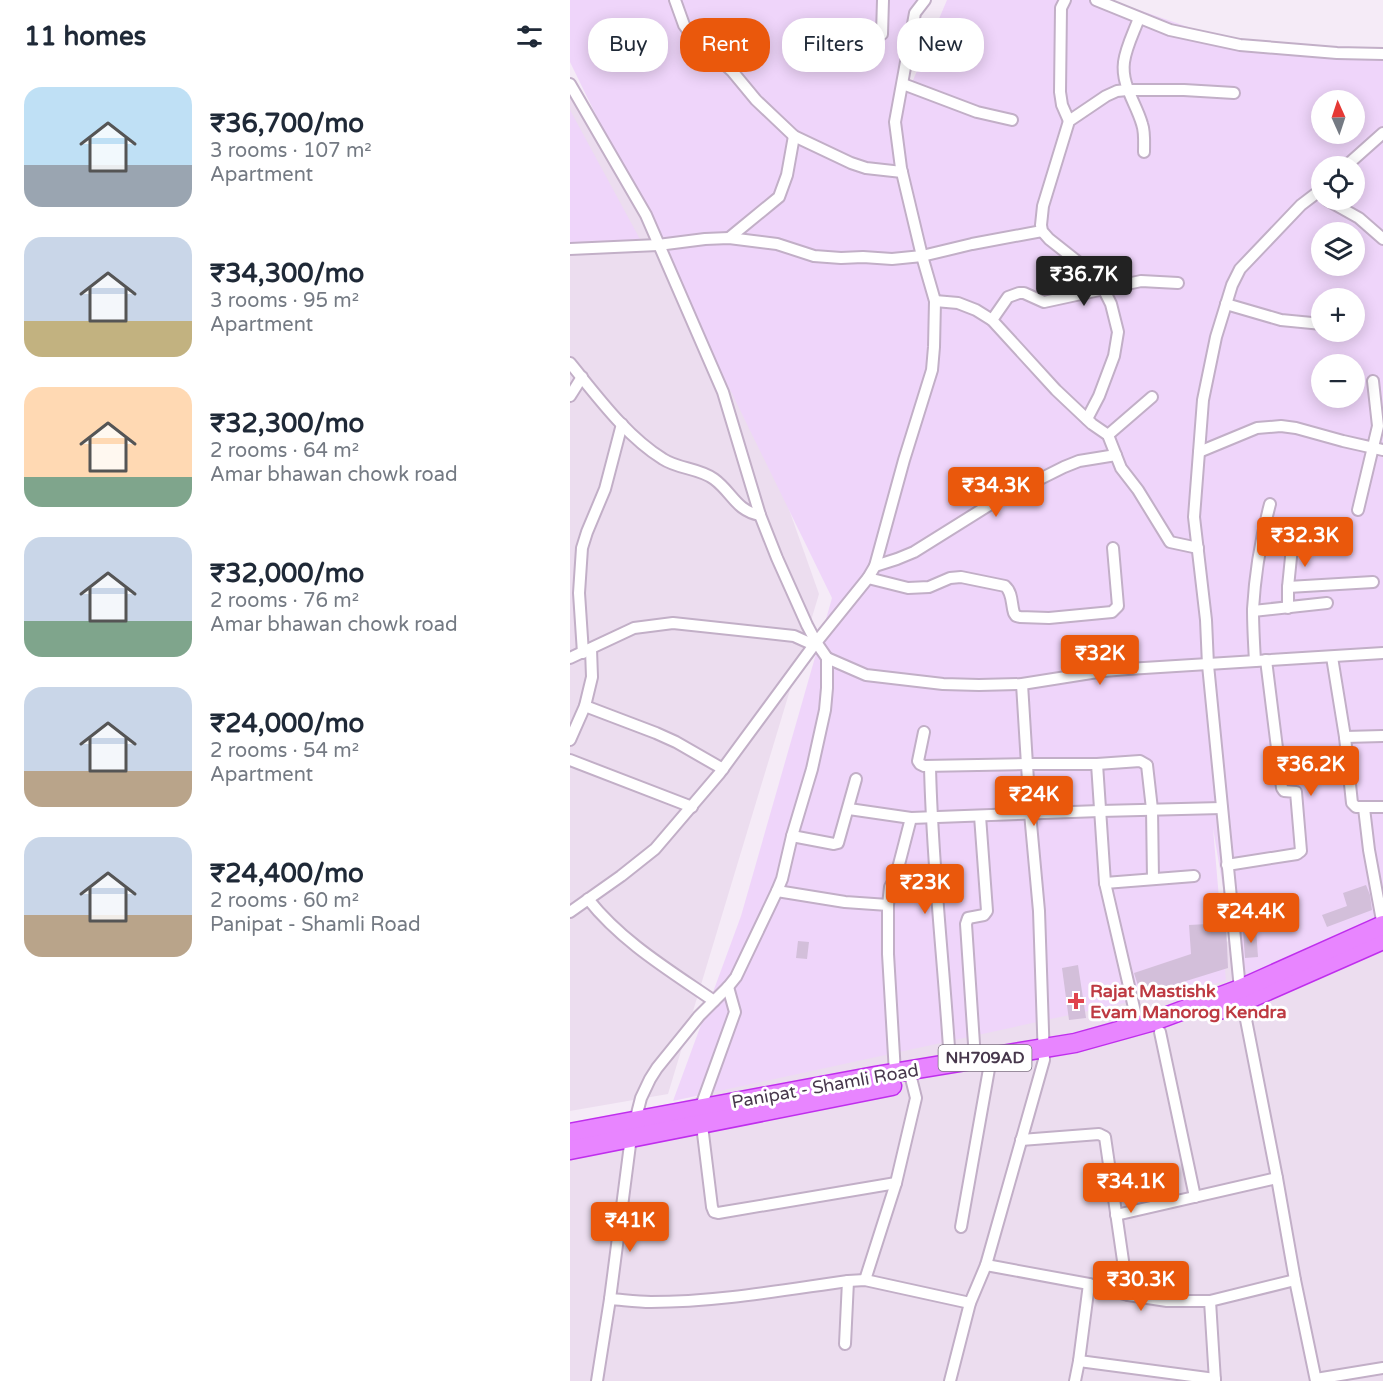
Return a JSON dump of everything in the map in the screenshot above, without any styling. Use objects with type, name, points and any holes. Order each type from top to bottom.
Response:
[{"type":"highway","name":"Panipat - Shamli Road","points":[[1044,1053],[1078,1054],[1160,1032],[1383,925]]},
{"type":"highway","name":"Panipat - Shamli Road","points":[[570,1133],[632,1129],[905,1075],[1044,1053],[1241,995],[1383,940]]},
{"type":"highway","name":"Panipat - Shamli Road","points":[[905,1075],[950,1064],[985,1062]]},
{"type":"highway","name":"Panipat - Shamli Road","points":[[570,1150],[632,1129]]},
{"type":"street","points":[[675,0],[689,32],[732,71],[756,100],[794,136],[851,163],[866,168],[902,172]]},
{"type":"street","points":[[882,18],[883,0]]},
{"type":"street","points":[[570,912],[656,849],[723,769],[815,643],[868,579],[875,566],[932,370],[935,301],[902,172],[895,122],[915,13],[925,0]]},
{"type":"street","points":[[1065,0],[1061,8],[1060,92],[1062,105],[1069,121]]},
{"type":"street","points":[[1096,0],[1170,30],[1240,45],[1336,53],[1383,54]]},
{"type":"street","points":[[1139,18],[1126,52],[1124,71],[1127,90],[1143,125],[1144,152]]},
{"type":"street","points":[[570,84],[646,215],[723,392],[760,515],[777,558],[815,643],[827,658],[854,671],[874,676],[943,684],[979,685],[1022,684],[1104,671],[1383,653]]},
{"type":"street","points":[[903,84],[977,112],[1012,120]]},
{"type":"street","points":[[1087,419],[1099,396],[1114,356],[1118,332],[1111,304],[1092,273],[1042,231],[1043,206],[1069,121],[1117,91],[1184,90],[1234,93]]},
{"type":"street","points":[[1357,156],[1383,133]]},
{"type":"street","points":[[729,238],[779,197],[787,175],[794,136]]},
{"type":"street","points":[[1311,199],[1301,205],[1240,269],[1232,285],[1216,337],[1203,400],[1194,517],[1206,620],[1208,665],[1241,995],[1316,1380],[1383,1368]]},
{"type":"street","points":[[1345,210],[1359,218],[1383,239]]},
{"type":"street","points":[[570,249],[658,245],[729,238],[777,244],[814,256],[892,259],[922,256],[1042,231]]},
{"type":"street","points":[[992,320],[1008,297],[1014,294],[1024,293],[1044,302],[1140,281],[1178,283]]},
{"type":"street","points":[[935,301],[958,303],[992,320],[1056,390],[1108,435],[1121,468],[1138,490],[1170,542],[1198,548]]},
{"type":"street","points":[[1226,304],[1281,320],[1311,323]]},
{"type":"street","points":[[570,363],[635,438],[664,461],[714,479],[746,511],[760,515]]},
{"type":"street","points":[[570,396],[582,377]]},
{"type":"street","points":[[1358,510],[1378,449],[1373,381]]},
{"type":"street","points":[[1108,435],[1152,397]]},
{"type":"street","points":[[570,740],[585,706],[592,677],[579,593],[582,548],[591,519],[605,489],[622,424]]},
{"type":"street","points":[[1199,452],[1257,428],[1281,426],[1378,449]]},
{"type":"street","points":[[875,566],[914,552],[994,502],[1064,467],[1087,459],[1116,455]]},
{"type":"street","points":[[1227,865],[1297,854],[1301,851],[1297,794],[1282,790],[1253,611],[1263,528],[1270,504]]},
{"type":"street","points":[[1288,608],[1294,527]]},
{"type":"street","points":[[868,579],[908,588],[929,587],[956,577],[1005,586],[1010,592],[1014,613],[1020,617],[1049,618],[1112,612],[1118,606],[1113,548]]},
{"type":"street","points":[[1288,587],[1373,582]]},
{"type":"street","points":[[1253,611],[1327,603]]},
{"type":"street","points":[[570,658],[634,627],[673,623],[794,636],[815,643]]},
{"type":"street","points":[[1332,657],[1345,737],[1352,803],[1356,807],[1383,807]]},
{"type":"street","points":[[597,1381],[632,1129],[641,1098],[653,1073],[699,1016],[736,977],[777,891],[812,769],[825,710],[827,658]]},
{"type":"street","points":[[950,1381],[970,1303],[986,1265],[1044,1053],[1039,911],[1022,684]]},
{"type":"street","points":[[585,706],[676,742],[723,769]]},
{"type":"street","points":[[924,732],[918,761],[922,765],[1096,765],[1140,761],[1145,763],[1152,809],[1153,879]]},
{"type":"street","points":[[1345,737],[1383,736]]},
{"type":"street","points":[[570,760],[692,807]]},
{"type":"street","points":[[1096,765],[1106,883],[1138,1025]]},
{"type":"street","points":[[1280,771],[1347,765]]},
{"type":"street","points":[[930,766],[931,817],[950,1064]]},
{"type":"street","points":[[792,836],[838,843],[856,779]]},
{"type":"street","points":[[849,808],[911,818],[1222,808]]},
{"type":"street","points":[[1364,808],[1379,885],[1383,925]]},
{"type":"street","points":[[961,1227],[985,1062],[966,924],[968,918],[984,915],[987,912],[980,816]]},
{"type":"street","points":[[865,1280],[896,1183],[916,1098],[905,1075],[888,954],[890,887],[896,876],[911,818]]},
{"type":"street","points":[[1106,883],[1194,876]]},
{"type":"street","points":[[777,891],[845,902],[888,905]]},
{"type":"street","points":[[588,899],[628,941],[714,1001]]},
{"type":"street","points":[[728,987],[735,1012],[701,1116],[712,1210],[716,1213],[896,1183]]},
{"type":"street","points":[[1160,1032],[1195,1197]]},
{"type":"street","points":[[1021,1140],[1099,1134],[1104,1136],[1128,1295]]},
{"type":"street","points":[[1116,1215],[1277,1178]]},
{"type":"street","points":[[986,1265],[1167,1301],[1210,1301],[1295,1280]]},
{"type":"street","points":[[610,1299],[649,1302],[683,1301],[865,1280],[970,1303]]},
{"type":"street","points":[[845,1344],[848,1281]]},
{"type":"street","points":[[1075,1381],[1089,1284]]},
{"type":"street","points":[[1079,1361],[1215,1380],[1210,1301]]},
{"type":"shaded area","points":[[570,0],[925,0],[914,18],[897,18],[897,72],[909,72],[908,92],[916,72],[984,72],[984,18],[939,18],[947,0],[1110,0],[1240,45],[1383,51],[1383,927],[1240,989],[1213,828],[1226,981],[673,1101],[741,916],[832,598],[570,62]]},
{"type":"shaded area","points":[[570,95],[712,292],[819,594],[668,1094],[570,1111]]},
{"type":"shaded area","points":[[570,110],[642,243],[570,244]]},
{"type":"shaded area","points":[[1383,896],[1383,1381],[570,1381],[570,1134]]},
{"type":"building","points":[[1366,885],[1372,910],[1327,927],[1322,915],[1347,906],[1343,893]]},
{"type":"building","points":[[1226,923],[1228,968],[1141,995],[1134,973],[1191,954],[1189,925]]},
{"type":"building","points":[[1256,929],[1258,957],[1245,958],[1243,930]]},
{"type":"building","points":[[798,941],[809,942],[807,959],[796,958]]},
{"type":"building","points":[[1078,965],[1086,1018],[1069,1020],[1062,968]]},
{"type":"place","name":"Rajat Mastishk Evam Manorog Kendra","points":[[1076,1001]]}]
